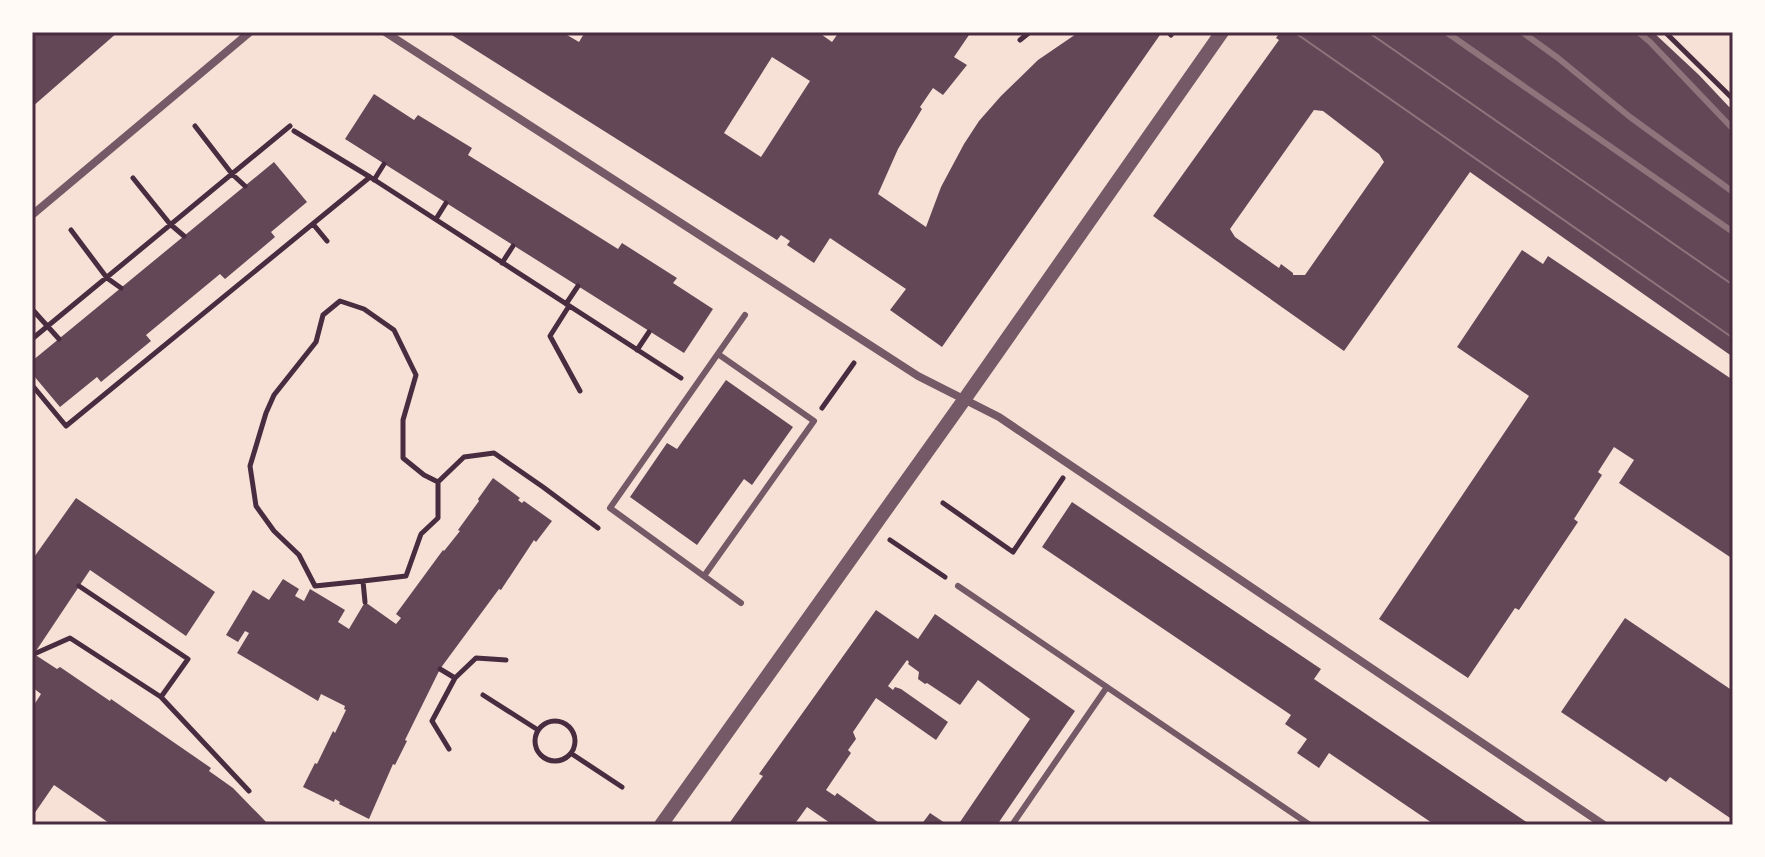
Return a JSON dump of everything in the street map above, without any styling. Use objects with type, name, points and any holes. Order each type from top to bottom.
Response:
[{"type":"street","points":[[34,210],[250,32]]},
{"type":"street","points":[[385,32],[918,376],[999,417],[1604,825]]},
{"type":"street","points":[[661,825],[1222,32]]},
{"type":"lane","points":[[741,603],[610,508],[745,315]]},
{"type":"lane","points":[[704,576],[814,421],[718,354]]},
{"type":"lane","points":[[958,586],[1310,825]]},
{"type":"lane","points":[[1012,825],[1107,687]]},
{"type":"path","points":[[1020,40],[1030,32]]},
{"type":"path","points":[[1665,32],[1733,99]]},
{"type":"path","points":[[195,126],[245,186]]},
{"type":"path","points":[[32,339],[292,128],[670,371]]},
{"type":"path","points":[[32,385],[66,426],[372,179],[384,164]]},
{"type":"path","points":[[133,178],[170,224],[184,236]]},
{"type":"path","points":[[435,219],[446,203]]},
{"type":"path","points":[[313,224],[327,241]]},
{"type":"path","points":[[71,230],[107,278],[121,288]]},
{"type":"path","points":[[502,263],[513,246]]},
{"type":"path","points":[[578,286],[550,336],[580,391]]},
{"type":"path","points":[[438,482],[403,458],[403,420],[416,375],[394,330],[364,309],[340,301],[323,315],[316,342],[274,395],[250,466],[256,506],[274,531],[299,555],[315,586],[406,576],[421,534],[438,518],[438,482],[464,457],[494,453],[598,528],[593,534]]},
{"type":"path","points":[[32,309],[59,339]]},
{"type":"path","points":[[637,350],[649,332]]},
{"type":"path","points":[[814,421],[854,363]]},
{"type":"path","points":[[943,503],[1013,552],[1071,465]]},
{"type":"path","points":[[873,528],[958,586]]},
{"type":"path","points":[[363,581],[365,602]]},
{"type":"path","points":[[79,586],[188,659],[161,697]]},
{"type":"path","points":[[34,654],[70,638],[161,697],[249,791]]},
{"type":"path","points":[[449,749],[432,721],[455,678],[476,658],[506,660]]},
{"type":"path","points":[[440,669],[455,678]]},
{"type":"path","points":[[483,695],[538,730]]},
{"type":"path","points":[[548,722],[567,725],[575,735],[572,754],[560,761],[546,760],[537,750],[535,737],[538,730],[548,722]]},
{"type":"path","points":[[572,754],[622,787]]},
{"type":"building","points":[[32,32],[118,32],[32,107]]},
{"type":"building","points":[[447,32],[562,32],[579,42],[585,32],[818,32],[832,42],[839,32],[971,32],[954,57],[967,65],[943,95],[933,88],[898,149],[878,194],[926,227],[941,187],[979,121],[1038,60],[1079,32],[1162,32],[942,347],[890,310],[906,289],[830,238],[814,263],[787,245],[790,241],[781,235],[777,240]],"holes":[[[772,57],[810,81],[761,157],[724,133]]]},
{"type":"building","points":[[1280,32],[1653,32],[1733,111],[1733,357],[1470,172],[1344,351],[1153,216],[1279,40],[1276,38]],"holes":[[[1314,110],[1323,111],[1379,154],[1384,162],[1305,275],[1293,275],[1281,264],[1279,268],[1235,237],[1230,229]]]},
{"type":"building","points":[[374,94],[414,120],[418,115],[472,148],[468,155],[618,249],[622,243],[677,278],[673,283],[713,309],[684,353],[345,139]]},
{"type":"building","points":[[274,162],[307,202],[271,232],[275,237],[225,279],[220,274],[146,335],[151,341],[101,382],[97,377],[60,407],[34,376],[32,378],[32,361]]},
{"type":"building","points":[[1522,250],[1543,264],[1548,256],[1733,380],[1733,559],[1619,483],[1634,460],[1614,447],[1598,472],[1602,475],[1574,519],[1578,522],[1519,610],[1515,608],[1468,678],[1379,619],[1529,396],[1457,347]]},
{"type":"building","points":[[726,380],[793,427],[752,485],[744,479],[697,545],[630,497],[667,443],[677,449]]},
{"type":"building","points":[[493,478],[520,498],[518,500],[522,503],[524,501],[552,521],[536,542],[534,540],[501,590],[440,669],[369,819],[335,799],[334,802],[303,787],[333,731],[335,733],[345,706],[321,694],[318,701],[237,653],[249,633],[245,631],[238,642],[226,635],[253,590],[269,600],[283,579],[299,589],[295,596],[304,601],[310,589],[345,610],[338,622],[349,629],[365,602],[396,624],[401,618],[396,614],[460,531]]},
{"type":"building","points":[[76,498],[215,592],[186,636],[90,570],[34,654],[111,699],[211,768],[209,771],[233,788],[269,825],[112,825],[54,785],[32,817],[32,708],[41,694],[32,687],[32,560]]},
{"type":"building","points":[[1072,502],[1321,669],[1314,679],[1531,825],[1435,825],[1329,753],[1319,768],[1297,753],[1307,739],[1285,724],[1291,715],[1042,547]]},
{"type":"building","points":[[876,610],[918,639],[935,614],[1075,711],[997,825],[958,825],[1030,719],[978,680],[960,705],[918,679],[919,672],[907,660],[888,686],[893,690],[895,687],[901,689],[948,722],[936,740],[876,698],[853,732],[856,739],[848,750],[851,753],[826,790],[835,796],[837,793],[882,825],[833,825],[807,807],[794,825],[728,825],[763,776],[759,774]]},
{"type":"building","points":[[1625,618],[1733,691],[1733,820],[1670,777],[1666,782],[1561,712]]},
{"type":"building","points":[[930,813],[948,825],[921,825]]},
{"type":"tram line","points":[[1294,32],[1733,338]]},
{"type":"tram line","points":[[1368,32],[1733,285]]},
{"type":"railway","points":[[1446,32],[1733,232]]},
{"type":"railway","points":[[1522,32],[1630,117],[1733,192]]},
{"type":"railway","points":[[1638,32],[1733,129]]}]
